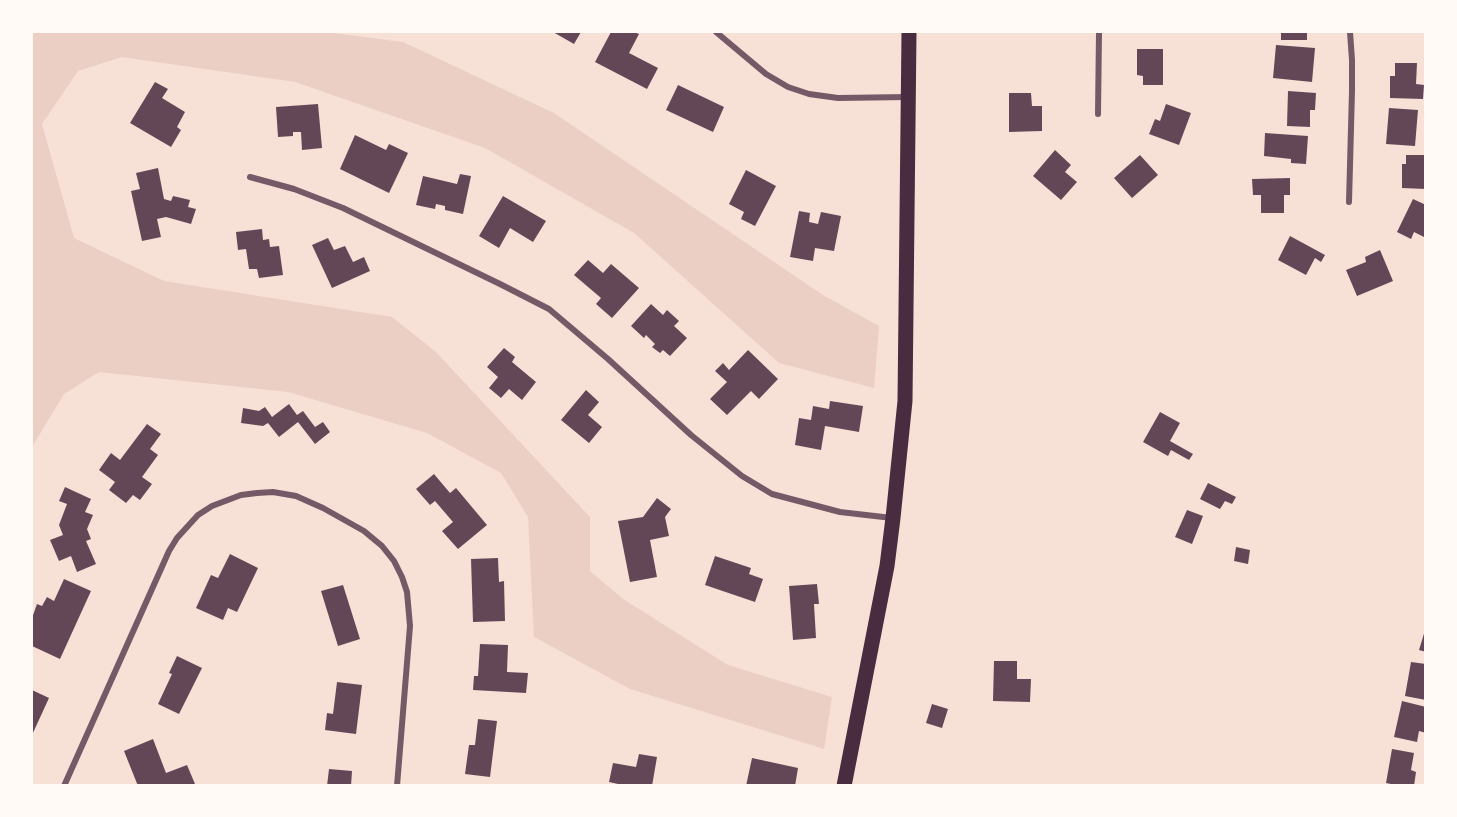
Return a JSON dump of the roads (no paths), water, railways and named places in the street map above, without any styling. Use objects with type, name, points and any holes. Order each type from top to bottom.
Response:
[{"type":"main road","points":[[844,786],[887,566],[905,401],[909,32]]},
{"type":"street","points":[[716,32],[766,74],[788,87],[809,94],[838,98],[908,97]]},
{"type":"street","points":[[1098,114],[1099,32]]},
{"type":"street","points":[[1349,202],[1352,91],[1350,32]]},
{"type":"street","points":[[250,177],[294,189],[343,208],[549,309],[700,442],[742,476],[772,494],[840,512],[894,518]]},
{"type":"street","points":[[64,786],[169,551],[177,538],[198,515],[212,506],[256,492],[296,496],[364,531],[382,546],[394,561],[402,577],[407,592],[410,626],[397,786]]}]
